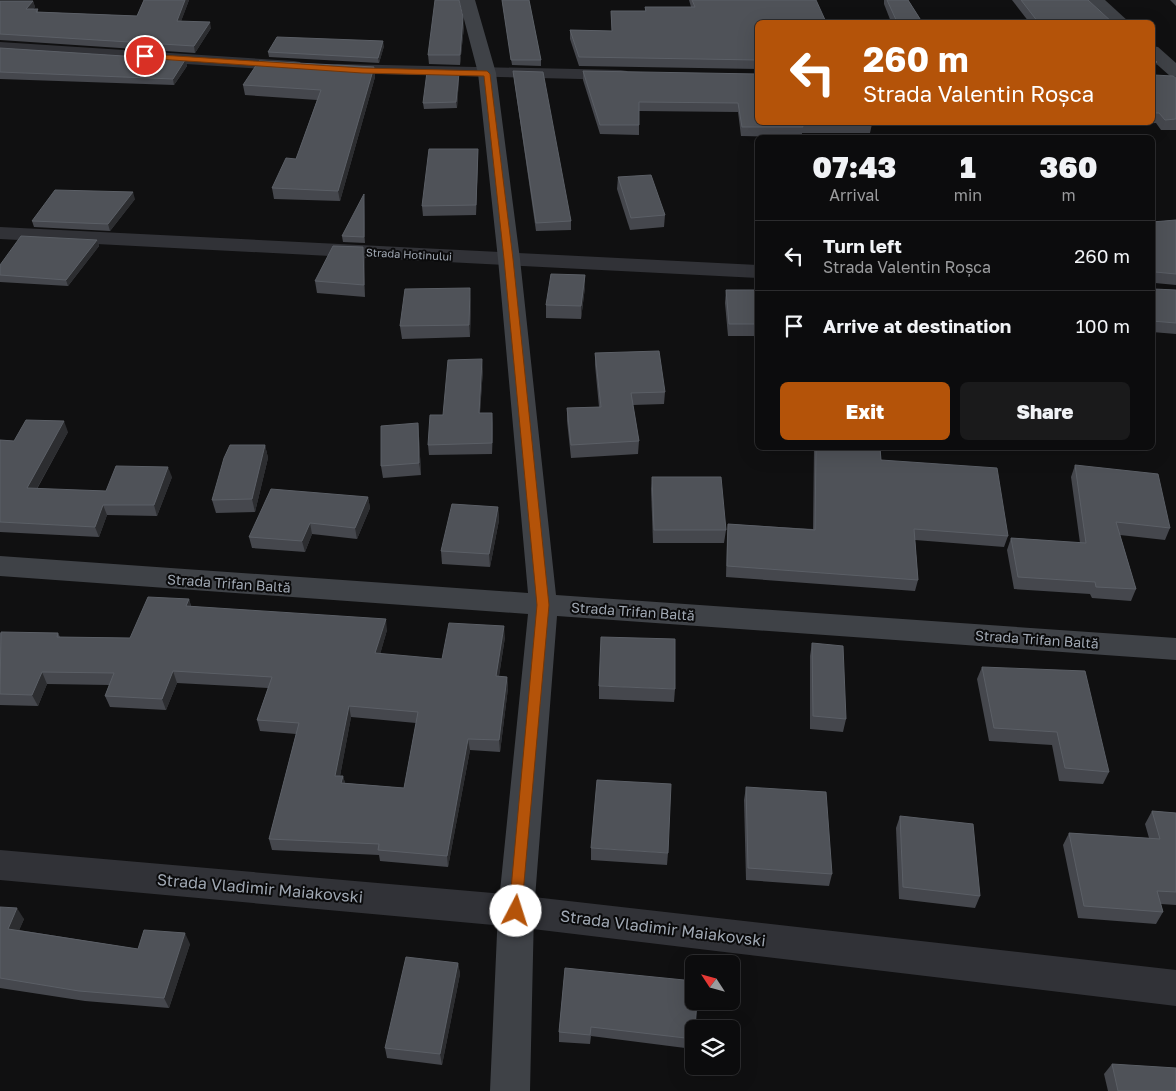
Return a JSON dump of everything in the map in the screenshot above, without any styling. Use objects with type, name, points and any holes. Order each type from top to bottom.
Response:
[{"type":"street","points":[[467,0],[487,74],[509,259],[543,605],[516,911],[510,1091]]},
{"type":"street","points":[[1096,0],[1119,20]]},
{"type":"street","points":[[0,47],[318,68],[487,74],[642,75]]},
{"type":"street","points":[[1155,55],[1171,77]]},
{"type":"street","name":"Strada Hotinului","points":[[0,234],[755,272]]},
{"type":"street","name":"Strada Trifan Baltă","points":[[0,566],[1176,649]]},
{"type":"street","name":"Strada Vladimir Maiakovski","points":[[0,865],[516,911],[1176,988]]},
{"type":"building","points":[[144,0],[185,0],[177,21],[210,22],[194,46],[0,34],[0,1],[33,1],[26,9],[38,9],[36,12],[137,16]]},
{"type":"building","points":[[435,0],[459,0],[463,17],[460,55],[428,55]]},
{"type":"building","points":[[502,0],[529,0],[541,60],[511,60]]},
{"type":"building","points":[[692,0],[816,0],[825,20],[755,20],[755,60],[579,57],[570,30],[612,31],[611,11],[646,11],[645,7],[695,7]]},
{"type":"building","points":[[887,0],[908,0],[921,20],[896,20]]},
{"type":"building","points":[[1021,0],[1088,0],[1110,20],[1036,20]]},
{"type":"building","points":[[277,37],[383,41],[378,58],[268,52]]},
{"type":"building","points":[[0,48],[185,60],[173,79],[0,72]]},
{"type":"building","points":[[259,61],[374,67],[338,191],[272,188],[286,158],[296,159],[321,90],[243,85]]},
{"type":"building","points":[[513,71],[543,72],[571,221],[536,223]]},
{"type":"building","points":[[583,71],[755,74],[755,125],[802,125],[803,127],[742,127],[738,103],[639,102],[639,125],[600,125]]},
{"type":"building","points":[[427,72],[459,73],[456,102],[423,103]]},
{"type":"building","points":[[1155,75],[1173,76],[1176,78],[1176,119],[1165,120],[1159,113],[1155,113]]},
{"type":"building","points":[[429,149],[478,149],[476,205],[422,206]]},
{"type":"building","points":[[651,175],[665,215],[631,218],[618,177]]},
{"type":"building","points":[[55,190],[133,192],[108,224],[32,221]]},
{"type":"building","points":[[364,194],[364,237],[342,236]]},
{"type":"building","points":[[1176,220],[1176,274],[1155,272],[1155,222]]},
{"type":"building","points":[[21,236],[97,240],[66,280],[0,275],[0,265]]},
{"type":"building","points":[[333,246],[363,247],[364,285],[315,281]]},
{"type":"building","points":[[551,274],[585,275],[581,306],[546,305]]},
{"type":"building","points":[[470,288],[469,325],[400,326],[405,289]]},
{"type":"building","points":[[1155,289],[1176,290],[1176,323],[1155,321]]},
{"type":"building","points":[[726,290],[755,290],[755,324],[729,324]]},
{"type":"building","points":[[659,351],[665,392],[631,393],[639,441],[571,445],[567,408],[601,407],[595,353]]},
{"type":"building","points":[[482,359],[479,413],[492,413],[492,443],[428,445],[430,415],[443,415],[448,360]]},
{"type":"building","points":[[26,420],[64,421],[27,488],[106,491],[116,466],[168,467],[154,505],[103,505],[95,527],[0,522],[0,440],[14,441]]},
{"type":"building","points":[[418,423],[419,463],[381,466],[381,426]]},
{"type":"building","points":[[230,445],[265,445],[252,499],[212,500],[224,458]]},
{"type":"building","points":[[816,450],[880,450],[881,460],[997,468],[1008,536],[914,529],[918,580],[727,566],[728,524],[815,530]]},
{"type":"building","points":[[1075,465],[1158,474],[1170,528],[1116,522],[1136,589],[1096,587],[1095,582],[1018,577],[1011,538],[1086,543]]},
{"type":"building","points":[[652,477],[721,477],[726,530],[654,530]]},
{"type":"building","points":[[271,489],[368,497],[355,528],[310,523],[302,541],[249,537]]},
{"type":"building","points":[[452,504],[498,507],[489,554],[441,551]]},
{"type":"building","points":[[148,597],[189,599],[186,606],[386,619],[375,653],[442,659],[449,623],[504,626],[496,676],[507,677],[499,740],[468,739],[447,856],[378,850],[379,844],[269,839],[299,723],[257,720],[272,677],[173,671],[162,699],[105,696],[114,673],[42,672],[32,695],[0,694],[1,632],[58,633],[57,637],[130,638]],"holes":[[[349,706],[418,712],[404,788],[341,783],[343,776],[335,776]]]},
{"type":"building","points":[[601,637],[675,639],[675,689],[599,686]]},
{"type":"building","points":[[812,643],[843,646],[846,719],[813,716]]},
{"type":"building","points":[[982,667],[1085,671],[1109,772],[1065,768],[1057,732],[994,728]]},
{"type":"building","points":[[597,780],[671,784],[668,853],[591,848]]},
{"type":"building","points":[[746,787],[826,792],[832,874],[748,868]]},
{"type":"building","points":[[1152,811],[1176,813],[1176,892],[1157,891],[1163,912],[1084,906],[1069,833],[1160,839]]},
{"type":"building","points":[[900,816],[973,824],[980,896],[903,887]]},
{"type":"building","points":[[0,907],[17,908],[8,929],[138,949],[144,930],[185,933],[164,998],[79,991],[0,978]]},
{"type":"building","points":[[406,957],[458,963],[440,1054],[385,1048]]},
{"type":"building","points":[[565,968],[685,980],[685,1010],[696,1010],[696,1020],[685,1020],[685,1038],[591,1027],[590,1035],[559,1032]]},
{"type":"building","points":[[1112,1064],[1176,1068],[1176,1091],[1118,1091]]},
{"type":"route","points":[[145,56],[362,70],[487,74],[509,259],[543,605],[516,911]]}]
